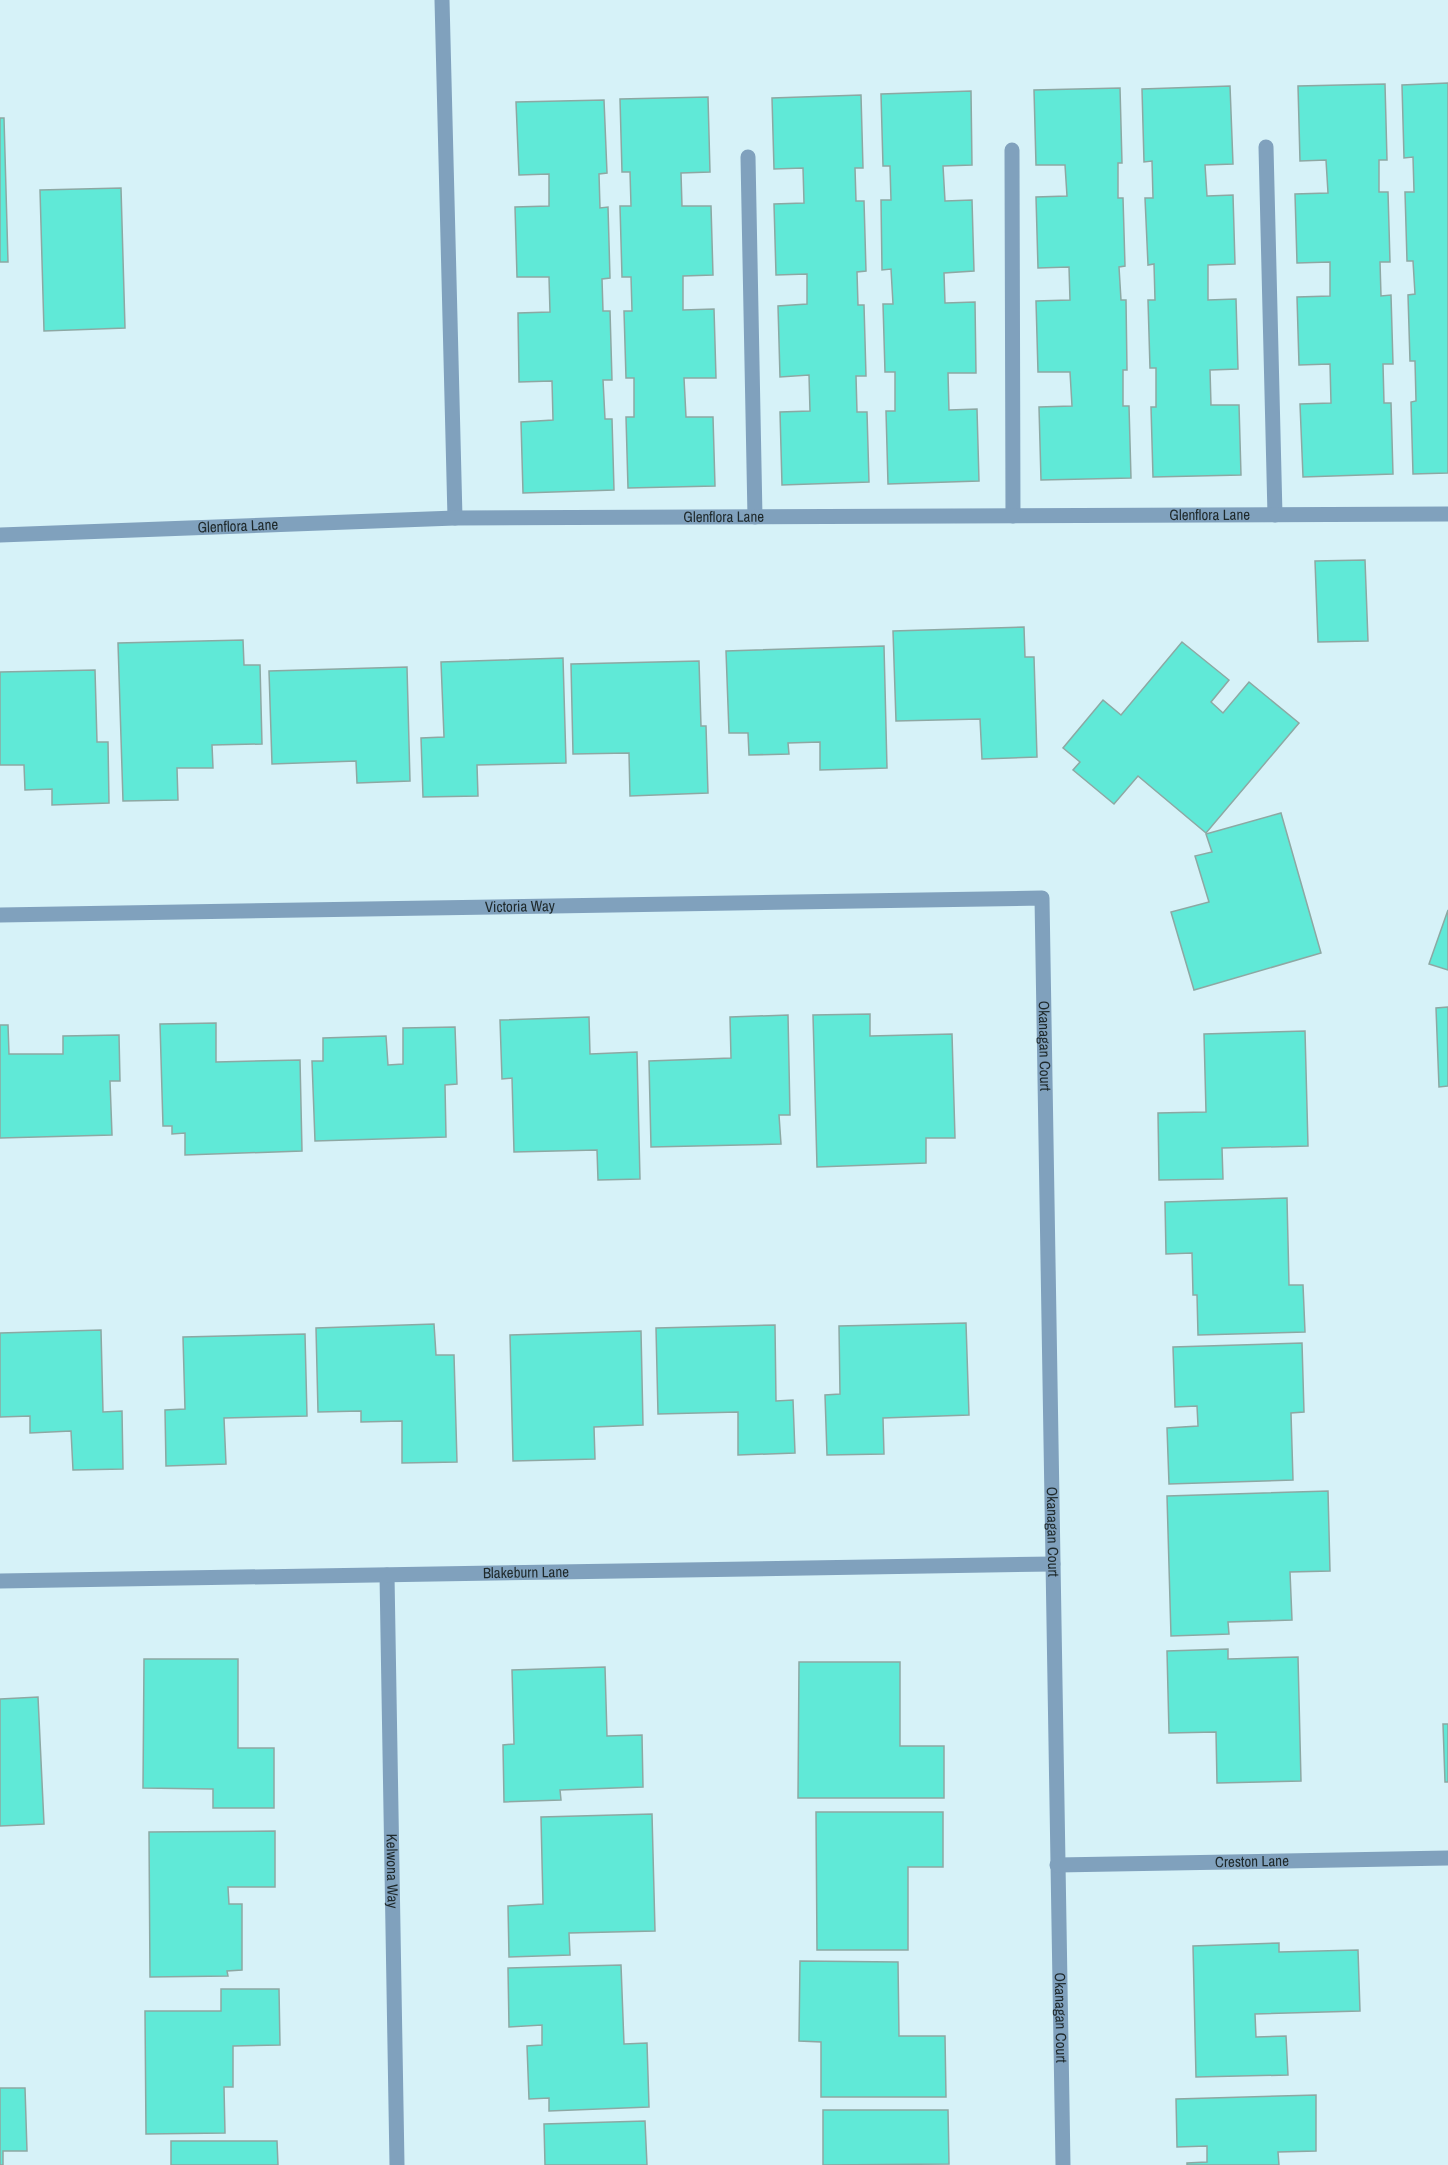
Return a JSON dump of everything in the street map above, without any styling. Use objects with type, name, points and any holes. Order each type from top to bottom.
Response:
[{"type":"street","points":[[442,0],[455,518]]},
{"type":"street","points":[[1266,147],[1275,515]]},
{"type":"street","points":[[1012,150],[1013,516]]},
{"type":"street","points":[[748,158],[755,517]]},
{"type":"street","name":"Glenflora Lane","points":[[0,535],[455,518],[1448,514]]},
{"type":"street","name":"Victoria Way","points":[[0,915],[1042,898]]},
{"type":"street","name":"Okanagan Court","points":[[1042,898],[1063,2165]]},
{"type":"street","name":"Blakeburn Lane","points":[[0,1581],[1053,1564]]},
{"type":"street","name":"Kelwona Way","points":[[387,1575],[397,2165]]},
{"type":"street","name":"Creston Lane","points":[[1057,1865],[1448,1858]]},
{"type":"building","points":[[1448,83],[1448,473],[1413,474],[1411,402],[1416,401],[1415,361],[1410,361],[1408,295],[1415,294],[1413,261],[1407,261],[1405,192],[1414,192],[1413,157],[1404,158],[1402,85]]},
{"type":"building","points":[[1385,84],[1387,160],[1379,160],[1379,192],[1388,192],[1390,262],[1380,262],[1381,296],[1391,295],[1393,364],[1383,364],[1384,403],[1391,403],[1393,474],[1303,477],[1300,404],[1331,403],[1330,364],[1299,365],[1297,297],[1330,296],[1330,262],[1297,263],[1295,194],[1328,193],[1326,160],[1300,161],[1298,86]]},
{"type":"building","points":[[1230,86],[1233,164],[1205,165],[1207,196],[1233,195],[1235,264],[1208,265],[1208,300],[1236,299],[1238,369],[1210,370],[1211,405],[1239,405],[1241,475],[1153,477],[1151,407],[1156,407],[1156,368],[1150,368],[1148,300],[1155,300],[1154,264],[1148,265],[1145,198],[1153,198],[1152,161],[1144,162],[1142,89]]},
{"type":"building","points":[[1120,88],[1122,163],[1118,163],[1118,198],[1123,198],[1125,266],[1119,267],[1121,300],[1126,300],[1127,370],[1123,370],[1123,406],[1129,406],[1131,478],[1041,480],[1039,407],[1072,406],[1070,372],[1038,372],[1036,301],[1070,300],[1069,267],[1038,268],[1036,197],[1067,196],[1065,165],[1036,165],[1034,90]]},
{"type":"building","points":[[971,91],[972,165],[943,166],[945,201],[972,200],[974,271],[944,273],[945,303],[975,302],[976,373],[948,373],[949,410],[977,409],[979,481],[888,484],[886,411],[895,411],[895,372],[885,372],[883,304],[893,304],[891,269],[882,270],[881,200],[891,200],[890,166],[883,166],[881,94]]},
{"type":"building","points":[[861,95],[863,168],[855,168],[856,201],[864,201],[866,271],[857,272],[858,305],[864,305],[866,376],[856,376],[857,412],[867,412],[869,482],[782,485],[780,412],[810,411],[809,375],[780,377],[778,306],[807,304],[807,274],[776,275],[774,204],[804,203],[803,168],[774,169],[772,98]]},
{"type":"building","points":[[708,97],[710,172],[681,173],[682,206],[711,206],[713,275],[683,276],[683,310],[714,309],[716,378],[684,378],[686,417],[713,417],[715,486],[628,488],[626,417],[634,417],[634,378],[626,378],[624,311],[632,311],[631,277],[622,277],[620,206],[631,206],[630,172],[622,172],[620,99]]},
{"type":"building","points":[[604,100],[607,173],[599,174],[600,208],[608,207],[610,278],[602,279],[603,311],[610,311],[612,380],[603,380],[605,419],[612,419],[614,490],[523,493],[521,422],[553,420],[552,381],[519,382],[518,313],[550,312],[549,277],[517,277],[515,207],[549,206],[549,174],[519,175],[516,102]]},
{"type":"building","points":[[0,118],[4,118],[8,262],[0,262]]},
{"type":"building","points":[[121,188],[125,328],[44,331],[40,190]]},
{"type":"building","points":[[1365,560],[1368,641],[1318,642],[1315,561]]},
{"type":"building","points":[[1024,627],[1025,657],[1034,657],[1037,757],[982,759],[980,719],[896,721],[893,631]]},
{"type":"building","points":[[243,640],[244,665],[260,665],[262,744],[212,745],[213,768],[177,768],[178,800],[123,801],[118,643]]},
{"type":"building","points":[[1182,642],[1229,680],[1211,702],[1223,713],[1249,682],[1299,723],[1206,833],[1138,776],[1114,804],[1073,770],[1080,762],[1063,748],[1103,700],[1121,715]]},
{"type":"building","points":[[884,646],[887,768],[820,770],[820,742],[788,743],[789,754],[749,755],[748,733],[729,733],[726,651]]},
{"type":"building","points":[[563,658],[566,763],[477,765],[478,796],[423,797],[421,738],[444,737],[441,662]]},
{"type":"building","points":[[699,661],[701,726],[706,726],[708,793],[630,796],[629,753],[573,754],[571,664]]},
{"type":"building","points":[[407,667],[410,781],[357,783],[356,761],[272,764],[269,671]]},
{"type":"building","points":[[95,670],[97,742],[108,742],[109,803],[52,805],[52,789],[25,790],[24,765],[0,765],[0,672]]},
{"type":"building","points":[[1281,813],[1321,953],[1194,990],[1171,912],[1209,902],[1195,856],[1212,852],[1206,834]]},
{"type":"building","points":[[1448,910],[1448,970],[1429,964]]},
{"type":"building","points":[[1448,1007],[1448,1086],[1439,1087],[1436,1008]]},
{"type":"building","points":[[870,1014],[870,1036],[952,1034],[955,1138],[926,1138],[926,1163],[817,1167],[813,1015]]},
{"type":"building","points":[[788,1015],[790,1115],[779,1115],[781,1144],[651,1147],[649,1061],[731,1058],[730,1017]]},
{"type":"building","points":[[589,1017],[590,1054],[637,1052],[640,1179],[598,1180],[597,1150],[514,1152],[512,1078],[502,1079],[500,1020]]},
{"type":"building","points":[[216,1023],[216,1062],[300,1060],[302,1151],[185,1155],[185,1133],[172,1134],[172,1126],[163,1126],[160,1024]]},
{"type":"building","points":[[0,1025],[8,1025],[9,1054],[63,1054],[63,1036],[119,1035],[120,1081],[110,1081],[112,1135],[0,1138]]},
{"type":"building","points":[[455,1027],[457,1084],[445,1085],[446,1137],[315,1141],[312,1061],[323,1061],[323,1038],[386,1036],[388,1065],[403,1064],[403,1028]]},
{"type":"building","points":[[1305,1031],[1308,1146],[1222,1148],[1223,1179],[1159,1180],[1158,1113],[1206,1112],[1204,1034]]},
{"type":"building","points":[[1287,1198],[1289,1285],[1303,1285],[1305,1332],[1198,1335],[1197,1295],[1193,1295],[1192,1253],[1166,1254],[1165,1202]]},
{"type":"building","points":[[966,1323],[969,1415],[883,1418],[884,1454],[827,1455],[825,1395],[840,1394],[839,1326]]},
{"type":"building","points":[[434,1324],[436,1355],[454,1355],[457,1462],[402,1463],[402,1421],[361,1422],[361,1411],[318,1412],[316,1328]]},
{"type":"building","points":[[775,1325],[776,1401],[793,1400],[795,1453],[738,1455],[738,1412],[658,1414],[656,1328]]},
{"type":"building","points":[[101,1330],[103,1412],[122,1411],[123,1469],[73,1470],[71,1431],[30,1433],[30,1416],[0,1417],[0,1333]]},
{"type":"building","points":[[641,1331],[643,1425],[594,1427],[595,1459],[513,1461],[510,1335]]},
{"type":"building","points":[[305,1334],[307,1416],[224,1418],[226,1464],[166,1466],[165,1410],[185,1409],[183,1337]]},
{"type":"building","points":[[1302,1343],[1304,1412],[1291,1413],[1293,1480],[1169,1484],[1167,1428],[1198,1426],[1197,1406],[1175,1407],[1173,1347]]},
{"type":"building","points":[[1328,1491],[1330,1571],[1290,1572],[1292,1620],[1228,1622],[1229,1634],[1171,1636],[1167,1496]]},
{"type":"building","points":[[1228,1649],[1228,1659],[1298,1657],[1301,1781],[1217,1783],[1216,1732],[1169,1733],[1167,1651]]},
{"type":"building","points":[[144,1659],[238,1659],[238,1748],[274,1748],[274,1808],[213,1808],[213,1789],[143,1788]]},
{"type":"building","points":[[799,1662],[900,1662],[900,1746],[944,1746],[944,1798],[798,1798]]},
{"type":"building","points":[[605,1667],[607,1736],[642,1735],[643,1787],[560,1790],[561,1800],[504,1802],[503,1745],[514,1744],[512,1670]]},
{"type":"building","points":[[38,1697],[44,1824],[0,1826],[0,1699]]},
{"type":"building","points":[[1443,1724],[1448,1724],[1448,1782],[1445,1782]]},
{"type":"building","points":[[816,1812],[943,1812],[943,1867],[908,1867],[908,1950],[817,1950]]},
{"type":"building","points":[[652,1814],[655,1931],[569,1933],[570,1955],[509,1957],[508,1906],[543,1904],[541,1817]]},
{"type":"building","points":[[275,1831],[275,1887],[228,1887],[229,1904],[242,1904],[242,1970],[227,1971],[228,1976],[150,1977],[149,1832]]},
{"type":"building","points":[[1279,1943],[1279,1952],[1358,1950],[1360,2011],[1255,2014],[1256,2037],[1286,2036],[1288,2075],[1196,2077],[1193,1946]]},
{"type":"building","points":[[800,1961],[898,1962],[899,2036],[945,2036],[946,2097],[821,2097],[821,2042],[799,2041]]},
{"type":"building","points":[[621,1965],[624,2044],[647,2043],[649,2107],[549,2111],[549,2098],[529,2099],[527,2046],[542,2045],[542,2025],[509,2027],[508,1968]]},
{"type":"building","points":[[221,1989],[279,1989],[280,2045],[233,2046],[233,2087],[224,2087],[225,2133],[146,2134],[145,2011],[221,2011]]},
{"type":"building","points":[[0,2088],[25,2088],[27,2151],[3,2151],[3,2165],[0,2165]]},
{"type":"building","points":[[1316,2095],[1316,2151],[1278,2152],[1279,2165],[1187,2165],[1187,2163],[1207,2162],[1207,2146],[1177,2147],[1176,2099]]},
{"type":"building","points":[[823,2110],[948,2110],[949,2164],[823,2165]]},
{"type":"building","points":[[645,2121],[647,2165],[545,2165],[544,2124]]},
{"type":"building","points":[[171,2141],[277,2141],[278,2165],[171,2165]]}]
